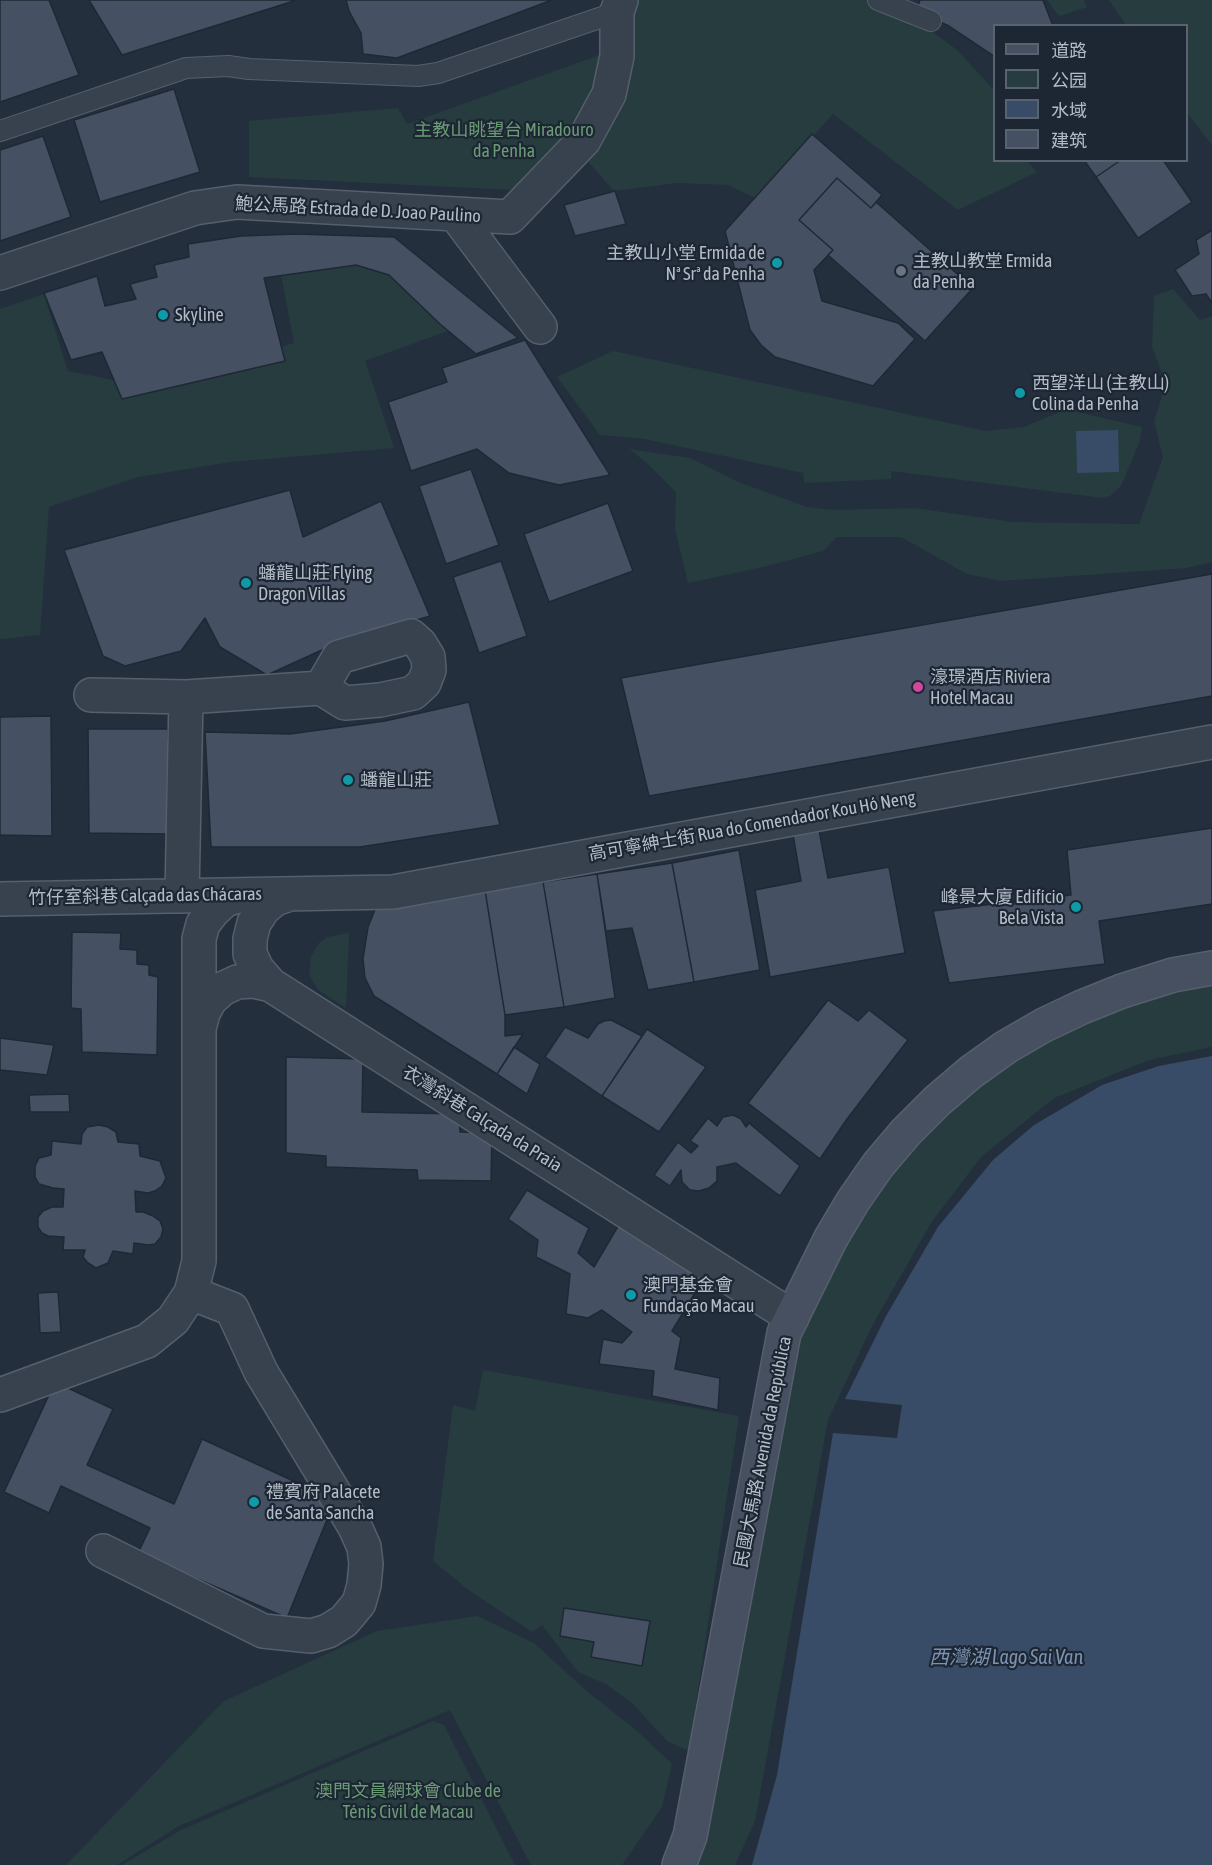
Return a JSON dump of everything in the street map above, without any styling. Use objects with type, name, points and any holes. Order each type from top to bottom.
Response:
[{"type":"street","name":"鮑公馬路 Estrada de D. Joao Paulino","points":[[0,273],[195,208],[237,202],[510,217],[585,140],[609,94],[617,56],[619,6]]},
{"type":"street","points":[[456,215],[540,327]]},
{"type":"street","points":[[91,695],[186,696],[321,688]]},
{"type":"street","points":[[0,1395],[147,1341],[173,1320],[191,1293],[199,1261],[199,939],[203,924],[213,910],[186,696]]},
{"type":"street","name":"高可寧紳士街 Rua do Comendador Kou Hó Neng","points":[[290,894],[393,892],[1212,741]]},
{"type":"street","points":[[250,954],[250,939],[254,923],[263,909],[275,899],[290,894]]},
{"type":"street","name":"竹仔室斜巷 Calçada das Chácaras","points":[[0,899],[290,894]]},
{"type":"street","name":"衣灣斜巷 Calçada da Praia","points":[[210,897],[230,912],[239,927],[256,969],[271,985],[792,1317]]},
{"type":"street","name":"民國大馬路 Avenida da República","points":[[679,1865],[690,1836],[784,1333],[831,1239],[853,1201],[878,1165],[906,1132],[971,1072],[1006,1047],[1044,1025],[1122,991],[1173,975],[1212,968]]},
{"type":"street","points":[[199,1029],[203,1013],[210,1000],[222,989],[237,982],[253,981],[271,985]]},
{"type":"street","points":[[103,1551],[263,1631],[311,1636],[328,1631],[344,1621],[359,1603],[366,1564],[364,1547],[355,1527],[261,1372],[231,1309],[191,1293]]},
{"type":"street","points":[[0,1407],[11,1395],[46,1378]]},
{"type":"lane","points":[[878,0],[931,21]]},
{"type":"lane","points":[[0,131],[186,68],[228,66],[249,69],[418,76],[438,73],[619,6]]},
{"type":"green space","points":[[636,0],[907,0],[914,18],[957,50],[993,89],[993,162],[1028,162],[1037,172],[958,210],[833,114],[757,199],[728,185],[678,183],[614,191],[584,157],[631,37]]},
{"type":"green space","points":[[1047,0],[1084,0],[1087,7],[1059,16]]},
{"type":"green space","points":[[1109,0],[1212,0],[1212,145],[1188,114],[1188,24],[1125,24]]},
{"type":"green space","name":"主教山眺望台 Miradouro da Penha","points":[[608,52],[592,121],[514,190],[249,177],[249,121],[398,108],[407,124]]},
{"type":"green space","points":[[356,242],[461,326],[365,361],[394,448],[231,462],[138,477],[49,507],[40,635],[0,639],[0,309],[44,294],[68,371],[143,386],[294,343],[277,253]]},
{"type":"green space","points":[[1173,289],[1200,320],[1212,316],[1212,562],[1186,568],[1001,581],[967,574],[901,537],[837,537],[823,551],[688,583],[675,529],[676,492],[629,449],[690,458],[738,482],[807,507],[833,510],[914,508],[1013,522],[1139,524],[1163,457],[1154,421],[1166,384],[1152,347],[1154,296]]},
{"type":"green space","points":[[613,351],[986,431],[1024,427],[1064,409],[1142,427],[1140,441],[1121,486],[1110,496],[1103,498],[891,471],[891,479],[804,483],[803,473],[645,439],[600,435],[557,377]]},
{"type":"green space","points":[[349,933],[346,1008],[318,990],[309,975],[311,956],[319,943],[327,937]]},
{"type":"green space","points":[[1212,970],[1212,1047],[1149,1060],[1054,1098],[981,1157],[931,1223],[872,1326],[828,1420],[755,1821],[735,1865],[688,1865],[717,1791],[795,1314],[884,1180],[973,1072],[1048,1030]]},
{"type":"green space","points":[[483,1370],[739,1416],[689,1751],[667,1741],[631,1702],[606,1684],[578,1672],[542,1625],[532,1632],[470,1591],[433,1561],[453,1405],[475,1411]]},
{"type":"green space","points":[[477,1616],[534,1643],[589,1693],[636,1730],[672,1764],[662,1807],[622,1865],[531,1865],[450,1710],[179,1826],[117,1865],[66,1865],[224,1701],[377,1631]]},
{"type":"green space","name":"澳門文員網球會 Clube de Ténis Civil de Macau","points":[[433,1721],[444,1725],[515,1865],[122,1865],[181,1830]]},
{"type":"water","points":[[1118,430],[1119,472],[1077,473],[1076,431]]},
{"type":"water","name":"西灣湖 Lago Sai Van","points":[[1212,1056],[1212,1865],[752,1865],[777,1775],[833,1433],[897,1438],[902,1405],[845,1399],[886,1316],[938,1227],[993,1160],[1034,1125],[1102,1085],[1159,1066]]},
{"type":"building","points":[[0,0],[49,0],[79,75],[0,102]]},
{"type":"building","points":[[89,0],[297,0],[122,55]]},
{"type":"building","points":[[346,0],[552,0],[397,58],[363,54],[361,33],[349,11]]},
{"type":"building","points":[[920,0],[1043,0],[1052,24],[993,24],[993,55],[949,26],[916,11]]},
{"type":"building","points":[[174,89],[200,172],[100,202],[74,120]]},
{"type":"building","name":"主教山小堂 Ermida de Nª Srª da Penha","points":[[812,134],[882,195],[871,208],[837,178],[799,220],[833,250],[814,270],[822,301],[898,323],[915,339],[873,386],[775,357],[761,345],[750,330],[725,231]]},
{"type":"building","points":[[43,136],[71,217],[0,241],[0,150]]},
{"type":"building","points":[[1085,162],[1118,162],[1096,177]]},
{"type":"building","points":[[1118,162],[1164,162],[1192,202],[1138,238],[1096,177]]},
{"type":"building","name":"主教山教堂 Ermida da Penha","points":[[837,178],[871,208],[876,202],[973,288],[925,341],[828,255],[833,250],[799,220]]},
{"type":"building","points":[[615,191],[626,224],[575,236],[564,205]]},
{"type":"building","points":[[1212,230],[1212,303],[1206,294],[1192,296],[1175,270],[1199,254],[1196,240]]},
{"type":"building","name":"Skyline","points":[[296,234],[394,237],[518,338],[476,354],[440,324],[389,275],[356,265],[264,278],[285,361],[122,399],[102,352],[71,360],[44,293],[97,276],[105,306],[136,299],[130,284],[157,277],[154,265],[189,257],[188,244],[241,236]]},
{"type":"building","points":[[525,340],[610,475],[559,485],[509,473],[477,449],[411,471],[388,402],[447,382],[442,368]]},
{"type":"building","points":[[471,469],[499,545],[446,564],[419,486]]},
{"type":"building","name":"蟠龍山莊 Flying Dragon Villas","points":[[290,490],[303,537],[381,501],[430,616],[333,645],[267,675],[220,647],[205,618],[181,651],[125,666],[103,656],[64,550]]},
{"type":"building","points":[[608,503],[633,571],[549,602],[524,534]]},
{"type":"building","points":[[501,561],[527,636],[479,653],[453,577]]},
{"type":"building","name":"濠璟酒店 Riviera Hotel Macau","points":[[1212,574],[1212,696],[649,796],[621,678]]},
{"type":"building","name":"蟠龍山莊","points":[[469,702],[500,825],[360,847],[211,847],[205,732],[290,734],[385,721]]},
{"type":"building","points":[[51,716],[52,836],[0,835],[0,717]]},
{"type":"building","points":[[88,729],[168,729],[167,834],[89,833]]},
{"type":"building","name":"峰景大廈 Edifício Bela Vista","points":[[1212,828],[1212,904],[1099,921],[1105,964],[949,983],[933,911],[1071,895],[1067,850]]},
{"type":"building","points":[[819,830],[828,878],[889,867],[905,953],[770,977],[755,890],[801,881],[793,835]]},
{"type":"building","points":[[739,850],[760,970],[694,982],[672,863]]},
{"type":"building","points":[[672,863],[694,982],[648,990],[632,928],[606,931],[597,874]]},
{"type":"building","points":[[597,874],[615,998],[564,1007],[543,882]]},
{"type":"building","points":[[543,882],[564,1007],[505,1015],[485,890]]},
{"type":"building","points":[[485,890],[505,1015],[505,1036],[523,1034],[497,1074],[374,996],[365,978],[363,959],[368,927],[376,907]]},
{"type":"building","points":[[72,932],[121,933],[120,949],[137,950],[137,964],[149,965],[149,975],[158,977],[157,1055],[82,1052],[81,1009],[71,1008]]},
{"type":"building","points":[[828,1000],[858,1021],[869,1010],[908,1040],[847,1119],[820,1159],[748,1103]]},
{"type":"building","points":[[611,1020],[642,1036],[602,1096],[545,1057],[565,1027],[588,1038],[598,1024]]},
{"type":"building","points":[[647,1029],[706,1067],[659,1132],[602,1096]]},
{"type":"building","points":[[0,1038],[54,1045],[47,1075],[0,1070]]},
{"type":"building","points":[[514,1047],[540,1064],[527,1094],[497,1074]]},
{"type":"building","points":[[286,1057],[363,1059],[362,1112],[459,1114],[460,1132],[492,1133],[491,1181],[418,1180],[417,1170],[326,1167],[326,1156],[286,1153]]},
{"type":"building","points":[[69,1094],[70,1112],[30,1112],[29,1095]]},
{"type":"building","points":[[733,1115],[741,1119],[746,1127],[749,1123],[800,1166],[780,1196],[736,1163],[717,1167],[717,1181],[709,1188],[699,1191],[690,1190],[682,1182],[681,1170],[670,1186],[654,1175],[678,1142],[691,1153],[698,1146],[690,1141],[708,1118],[717,1126],[723,1117]]},
{"type":"building","points":[[99,1125],[116,1132],[118,1142],[139,1144],[140,1156],[160,1161],[166,1178],[162,1186],[155,1191],[148,1193],[135,1191],[136,1212],[143,1212],[160,1221],[163,1229],[161,1237],[155,1244],[134,1243],[133,1254],[113,1251],[108,1263],[96,1268],[83,1257],[85,1250],[63,1250],[64,1237],[48,1236],[38,1227],[38,1217],[43,1211],[52,1207],[63,1207],[64,1189],[39,1184],[35,1177],[35,1166],[39,1158],[51,1155],[52,1141],[81,1144],[82,1134],[87,1127]]},
{"type":"building","name":"澳門基金會 Fundação Macau","points":[[527,1190],[589,1228],[578,1253],[594,1267],[624,1216],[654,1244],[703,1280],[672,1331],[681,1338],[675,1369],[720,1378],[718,1410],[652,1396],[654,1371],[599,1364],[603,1339],[622,1343],[632,1332],[602,1310],[588,1318],[566,1314],[570,1274],[536,1257],[538,1240],[508,1219]]},
{"type":"building","points":[[58,1292],[61,1332],[40,1333],[38,1293]]},
{"type":"building","name":"禮賓府 Palacete de Santa Sancha","points":[[55,1382],[113,1409],[87,1465],[174,1504],[202,1439],[335,1500],[287,1618],[138,1553],[150,1528],[61,1486],[49,1513],[4,1492]]},
{"type":"building","points":[[564,1608],[650,1621],[642,1666],[591,1657],[594,1642],[560,1636]]},
{"type":"place","name":"主教山小堂 Ermida de Nª Srª da Penha","points":[[777,263]]},
{"type":"place","name":"主教山教堂 Ermida da Penha","points":[[901,271]]},
{"type":"place","name":"Skyline","points":[[163,315]]},
{"type":"place","name":"西望洋山 (主教山) Colina da Penha","points":[[1020,393]]},
{"type":"place","name":"蟠龍山莊 Flying Dragon Villas","points":[[246,583]]},
{"type":"place","name":"濠璟酒店 Riviera Hotel Macau","points":[[918,687]]},
{"type":"place","name":"蟠龍山莊","points":[[348,780]]},
{"type":"place","name":"峰景大廈 Edifício Bela Vista","points":[[1076,907]]},
{"type":"place","name":"澳門基金會 Fundação Macau","points":[[631,1295]]},
{"type":"place","name":"禮賓府 Palacete de Santa Sancha","points":[[254,1502]]}]
